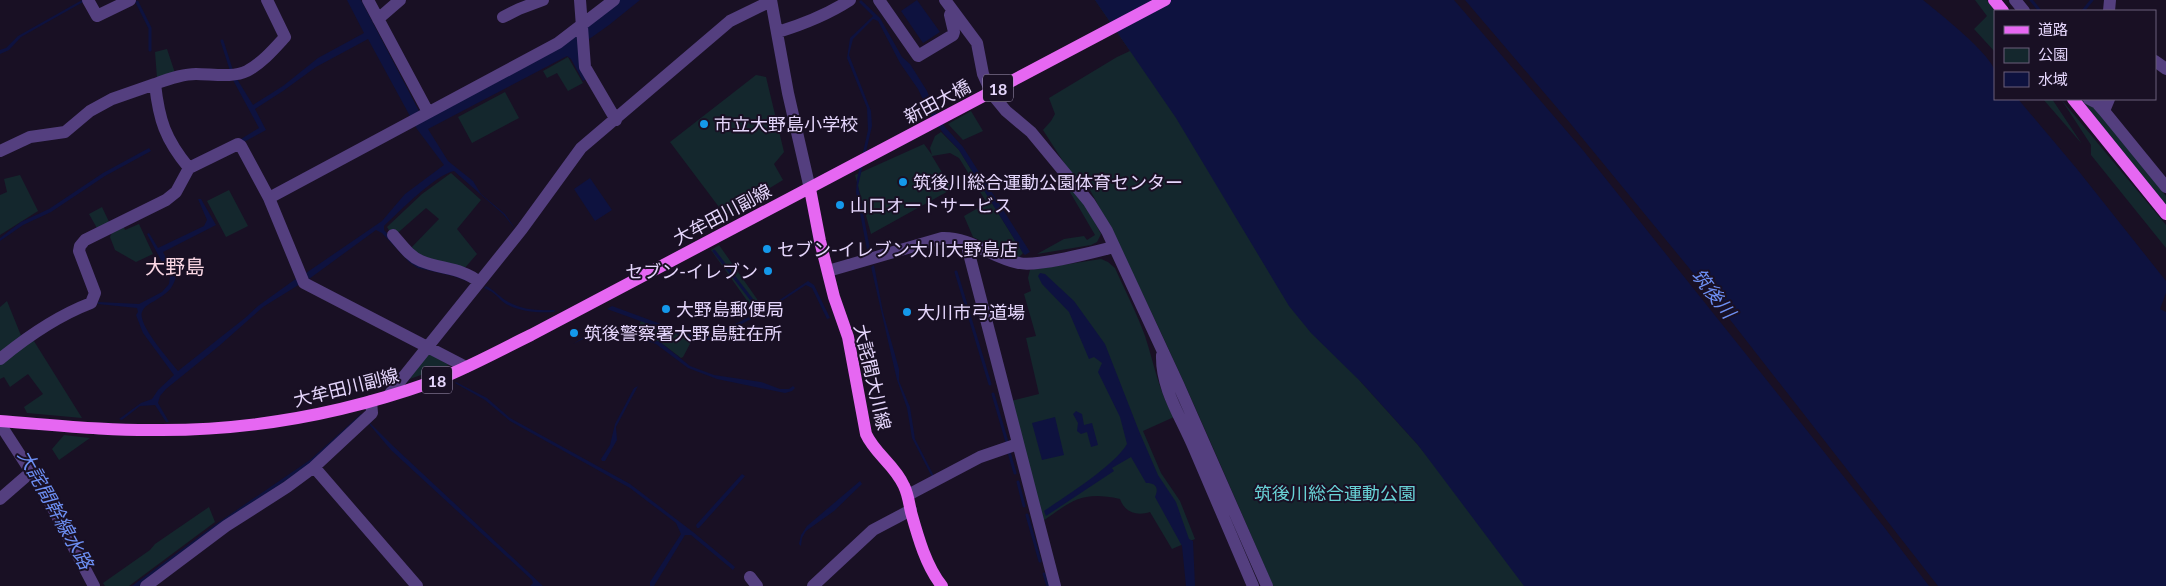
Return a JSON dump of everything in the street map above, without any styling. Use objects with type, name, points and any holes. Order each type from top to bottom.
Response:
[{"type":"main road","name":"新田大橋","points":[[831,178],[1165,0]]},
{"type":"main road","points":[[1994,0],[2002,10]]},
{"type":"main road","points":[[2074,100],[2166,214]]},
{"type":"main road","name":"大牟田川副線","points":[[0,423],[115,429],[163,430],[200,428],[295,418],[371,401],[430,383],[466,368],[770,208],[831,178]]},
{"type":"main road","name":"大詫間大川線","points":[[810,189],[828,271],[848,337],[866,434],[878,453],[896,472],[908,495],[910,510],[922,547],[933,572],[942,586]]},
{"type":"street","points":[[88,0],[97,16],[130,0]]},
{"type":"street","points":[[0,151],[30,137],[65,132],[90,111],[112,99],[169,78],[194,74],[238,74],[247,71],[285,38],[267,0]]},
{"type":"street","points":[[368,0],[426,113]]},
{"type":"street","points":[[378,19],[400,0]]},
{"type":"street","points":[[503,17],[543,0]]},
{"type":"street","points":[[580,0],[585,67],[616,120]]},
{"type":"street","points":[[269,198],[558,43],[614,0]]},
{"type":"street","points":[[389,395],[522,229],[581,148],[730,21],[771,0],[788,93],[810,189]]},
{"type":"street","points":[[778,32],[816,19],[850,0]]},
{"type":"street","points":[[880,0],[918,56],[953,35],[948,5]]},
{"type":"street","points":[[2015,0],[2023,10]]},
{"type":"street","points":[[948,5],[977,43],[983,74],[992,94],[1006,111],[1031,132],[1089,202],[1114,247],[1267,586]]},
{"type":"street","points":[[155,84],[159,116],[163,128],[189,168]]},
{"type":"street","points":[[2099,102],[2166,187]]},
{"type":"street","points":[[0,359],[24,339],[51,322],[91,303],[95,293],[79,251],[80,246],[91,237],[166,200],[176,192],[189,168],[238,144],[241,146],[269,198],[304,283],[466,368]]},
{"type":"street","points":[[393,235],[409,254],[421,261],[471,275],[479,282]]},
{"type":"street","points":[[828,271],[942,238],[958,239],[1021,264],[1090,253],[1114,247]]},
{"type":"street","points":[[966,242],[1055,586]]},
{"type":"street","points":[[1162,350],[1163,377],[1176,412],[1193,446],[1253,586]]},
{"type":"street","points":[[154,584],[226,526],[287,487],[314,467],[372,413],[371,401]]},
{"type":"street","points":[[0,423],[46,495],[94,586]]},
{"type":"street","points":[[908,495],[980,457],[1018,444]]},
{"type":"street","points":[[314,467],[416,586]]},
{"type":"street","points":[[0,499],[31,472]]},
{"type":"street","points":[[813,586],[873,530],[910,510]]},
{"type":"green space","name":"筑後川総合運動公園","points":[[1095,0],[1107,0],[1361,382],[1418,445],[1535,586],[1273,586],[1182,378],[1134,276],[1082,175],[1075,180],[1043,130],[1055,114],[1049,98],[1130,51]]},
{"type":"green space","points":[[1975,0],[1987,0],[1995,10],[1994,51],[1974,29],[1987,16]]},
{"type":"green space","points":[[167,49],[175,73],[157,78],[155,52]]},
{"type":"green space","points":[[568,57],[583,83],[568,91],[557,73],[547,78],[543,71]]},
{"type":"green space","points":[[756,75],[766,77],[784,152],[774,164],[783,180],[725,215],[670,142]]},
{"type":"green space","points":[[505,92],[519,118],[472,143],[458,117]]},
{"type":"green space","points":[[2044,100],[2053,100],[2082,144]]},
{"type":"green space","points":[[2062,100],[2166,225],[2166,248],[2091,155],[2091,145]]},
{"type":"green space","points":[[2079,100],[2085,100],[2094,106],[2166,196],[2166,207]]},
{"type":"green space","points":[[971,111],[983,131],[963,140],[948,124]]},
{"type":"green space","name":"筑後川総合運動公園体育センター","points":[[941,132],[959,150],[1023,253],[1019,257],[1015,257],[973,237],[964,216],[987,203],[959,158],[950,153],[932,156],[952,189],[871,234],[855,175],[924,144],[932,155],[930,148],[935,136]]},
{"type":"green space","points":[[451,173],[481,200],[457,229],[477,254],[463,270],[421,258],[410,249],[439,219],[426,208],[393,237],[387,227],[422,194]]},
{"type":"green space","points":[[20,175],[38,211],[0,235],[0,195],[7,192],[4,179]]},
{"type":"green space","points":[[1060,175],[1086,206],[1101,234],[1097,242],[1091,245],[1037,254],[1064,239],[1084,236],[1087,240],[1095,235]]},
{"type":"green space","points":[[229,190],[248,226],[226,237],[207,201]]},
{"type":"green space","points":[[102,207],[110,224],[98,230],[89,214]]},
{"type":"green space","points":[[139,224],[153,254],[136,262],[115,250],[110,237],[113,230],[123,225],[125,230]]},
{"type":"green space","points":[[719,245],[757,299],[760,307],[753,309],[711,250]]},
{"type":"green space","points":[[1101,259],[1115,268],[1131,302],[1145,336],[1161,388],[1174,417],[1143,431],[1161,473],[1180,501],[1195,539],[1172,549],[1150,512],[1141,514],[1132,512],[1125,508],[1120,499],[1096,496],[1078,499],[1043,521],[1011,401],[1039,394],[1026,338],[1036,336],[1024,294],[1031,291],[1028,278],[1030,270]]},
{"type":"green space","points":[[7,301],[22,338],[0,355],[0,307]]},
{"type":"green space","points":[[641,320],[690,339],[691,342],[683,357],[681,358],[660,342],[637,334]]},
{"type":"green space","points":[[32,338],[82,418],[27,413],[24,407],[43,394],[28,374],[10,387],[4,377],[0,379],[0,364]]},
{"type":"green space","points":[[426,352],[449,365],[407,380]]},
{"type":"green space","points":[[64,435],[90,438],[59,460],[52,449]]},
{"type":"green space","points":[[209,507],[215,522],[129,586],[105,586],[103,583]]},
{"type":"water","points":[[82,0],[83,2],[21,37],[9,50],[0,54],[0,50],[6,48],[18,36]]},
{"type":"water","points":[[347,0],[361,0],[419,111],[576,34],[620,0],[640,0],[578,47],[586,79],[583,81],[571,59],[567,56],[428,129],[448,161],[473,181],[481,194],[505,214],[516,230],[503,214],[454,171],[437,179],[418,195],[384,226],[384,230],[410,259],[457,274],[475,284],[453,276],[418,268],[409,262],[382,233],[376,230],[309,279],[306,273],[382,221],[405,194],[444,165],[417,129],[368,39],[316,67],[255,109],[266,130],[244,142],[241,139],[259,128],[233,80],[237,79],[253,105],[283,86],[318,58],[364,33]]},
{"type":"water","points":[[861,0],[880,18],[902,57],[910,64],[927,91],[935,111],[945,127],[963,147],[1030,252],[1025,255],[1023,253],[959,150],[943,133],[930,114],[918,89],[900,63],[878,21],[873,19],[853,39],[849,55],[871,111],[872,126],[858,186],[870,249],[867,250],[856,192],[868,130],[867,108],[847,58],[850,38],[873,16],[859,2]]},
{"type":"water","points":[[917,0],[940,32],[923,43],[901,11]]},
{"type":"water","name":"筑後川","points":[[1095,0],[1923,0],[1974,44],[1991,63],[1994,69],[1994,100],[2019,100],[2077,169],[2166,281],[2166,293],[2160,309],[2166,312],[2166,586],[1524,586],[1418,445],[1361,382],[1311,333],[1289,306],[1176,118]]},
{"type":"water","points":[[149,148],[151,151],[105,176],[51,212],[23,225],[0,241],[0,238],[21,222],[49,209],[103,173]]},
{"type":"water","points":[[590,178],[612,210],[595,221],[574,189]]},
{"type":"water","points":[[198,199],[201,199],[216,225],[163,252],[176,277],[169,291],[146,306],[142,312],[144,325],[178,371],[258,306],[297,278],[300,284],[263,307],[166,389],[160,396],[158,403],[169,422],[166,422],[155,405],[140,406],[122,420],[119,419],[141,403],[152,399],[158,390],[174,375],[143,333],[136,315],[138,312],[137,308],[98,304],[98,302],[139,304],[162,292],[169,284],[170,277],[147,234],[149,233],[158,248],[204,226],[207,220]]},
{"type":"water","points":[[874,265],[883,312],[899,369],[899,381],[910,407],[915,439],[934,476],[932,477],[912,438],[907,408],[897,380],[871,267]]},
{"type":"water","points":[[1040,273],[1045,274],[1074,301],[1105,344],[1158,475],[1176,502],[1189,539],[1193,541],[1195,586],[1186,586],[1182,546],[1155,497],[1156,487],[1146,483],[1131,457],[1112,468],[1114,471],[1046,516],[1044,511],[1101,470],[1127,444],[1120,417],[1098,372],[1102,363],[1094,357],[1089,359],[1069,312],[1042,284],[1038,276]]},
{"type":"water","points":[[808,281],[814,285],[830,318],[827,319],[812,288],[806,285],[771,308],[720,336],[707,340],[690,339],[607,309],[612,306],[696,337],[712,336],[772,305]]},
{"type":"water","points":[[486,286],[517,306],[535,310],[555,310],[554,312],[542,312],[518,309],[506,304],[484,288]]},
{"type":"water","points":[[609,326],[660,342],[690,366],[714,375],[761,382],[780,389],[789,389],[793,386],[795,388],[785,393],[717,379],[688,368],[656,344],[622,331],[609,329],[595,333],[573,344],[598,328]]},
{"type":"water","points":[[456,382],[487,398],[510,418],[630,484],[735,567],[733,570],[691,535],[685,535],[654,586],[650,586],[650,582],[681,534],[676,523],[630,488],[510,421],[485,400]]},
{"type":"water","points":[[638,386],[616,427],[617,440],[605,461],[602,461],[601,459],[610,445],[615,424],[634,388]]},
{"type":"water","points":[[1076,411],[1082,414],[1084,425],[1092,423],[1098,445],[1091,447],[1087,432],[1081,434],[1077,431],[1078,423],[1073,414]]},
{"type":"water","points":[[361,414],[363,416],[305,468],[220,524],[139,586],[132,586],[219,522],[310,460]]},
{"type":"water","points":[[1055,417],[1064,455],[1042,460],[1032,423]]},
{"type":"water","points":[[370,423],[543,586],[530,586],[533,583],[532,580],[391,450]]},
{"type":"water","points":[[742,474],[745,476],[697,528],[696,525]]},
{"type":"water","points":[[860,481],[862,484],[834,511],[806,531],[802,538],[801,546],[799,544],[801,535],[807,526]]},
{"type":"pier","points":[[1454,0],[1465,0],[1570,123],[1703,285],[1938,586],[1929,586],[1582,149]]},
{"type":"waterway","points":[[2031,0],[2039,10]]},
{"type":"waterway","points":[[2084,10],[2092,0]]},
{"type":"waterway","points":[[137,2],[150,28],[150,50]]},
{"type":"waterway","points":[[222,41],[231,69]]},
{"type":"waterway","points":[[714,251],[755,304]]},
{"type":"waterway","points":[[956,272],[990,384]]},
{"type":"waterway","points":[[993,394],[1007,442]]},
{"type":"waterway","points":[[1009,452],[1015,473]]},
{"type":"waterway","points":[[1018,482],[1024,506]]},
{"type":"waterway","points":[[1027,515],[1040,561]]},
{"type":"waterway","points":[[1044,574],[1048,586]]},
{"type":"place","name":"市立大野島小学校","points":[[704,124]]},
{"type":"place","name":"筑後川総合運動公園体育センター","points":[[903,182]]},
{"type":"place","name":"山口オートサービス","points":[[840,205]]},
{"type":"place","name":"セブン-イレブン大川大野島店","points":[[767,249]]},
{"type":"place","name":"セブン-イレブン","points":[[768,271]]},
{"type":"place","name":"大野島郵便局","points":[[666,309]]},
{"type":"place","name":"大川市弓道場","points":[[907,312]]},
{"type":"place","name":"筑後警察署大野島駐在所","points":[[574,333]]},
{"type":"district","name":"大野島","points":[[175,266]]},
{"type":"water label","name":"大詫間幹線水路","points":[[56,509]]}]
